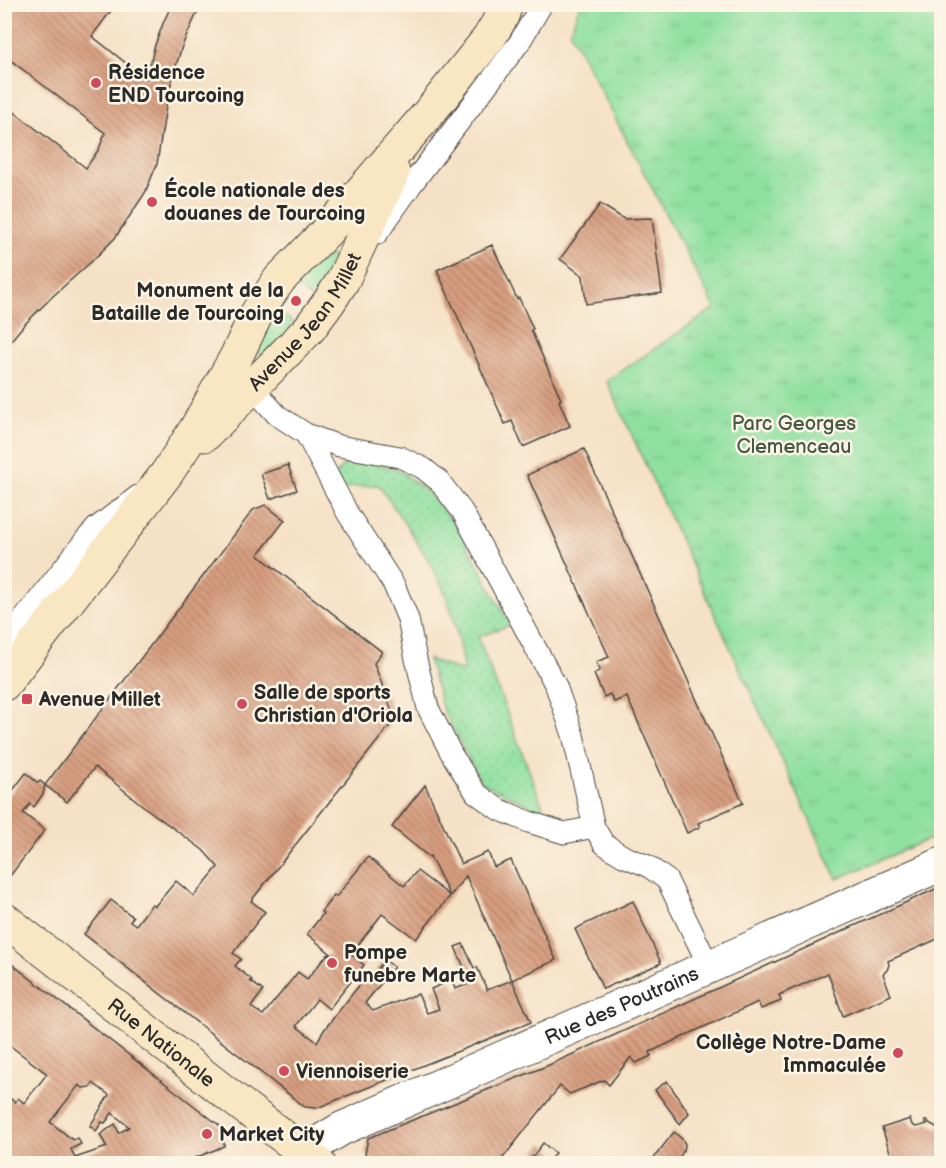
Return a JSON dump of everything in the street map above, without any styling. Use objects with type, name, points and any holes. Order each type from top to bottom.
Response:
[{"type":"main road","name":"Avenue Jean Millet","points":[[4,684],[167,473],[195,430],[236,357],[257,313],[279,280],[327,231],[428,114],[489,38],[506,4]]},
{"type":"main road","name":"Avenue Jean Millet","points":[[167,473],[309,329],[329,302],[343,280],[387,183],[428,114]]},
{"type":"main road","name":"Rue Nationale","points":[[4,920],[311,1158]]},
{"type":"street","name":"Rue des Poutrains","points":[[311,1158],[340,1129],[942,864]]},
{"type":"lane","points":[[343,280],[412,184],[519,44],[542,4]]},
{"type":"lane","points":[[252,387],[277,415],[306,434],[339,446],[400,458],[423,468],[438,481],[462,511],[556,686],[573,735],[594,827],[603,844],[623,856],[648,866],[667,880],[709,966]]},
{"type":"lane","points":[[306,434],[348,514],[394,585],[408,619],[428,708],[452,755],[476,793],[498,809],[564,833],[594,827]]},
{"type":"lane","points":[[4,644],[91,534],[167,473]]},
{"type":"green space","name":"Parc Georges Clemenceau","points":[[580,5],[941,5],[941,834],[837,879],[607,381],[715,308],[570,32]]},
{"type":"green space","points":[[328,256],[337,260],[316,302],[294,285],[309,269]]},
{"type":"green space","points":[[275,308],[298,326],[263,355],[256,351]]},
{"type":"green space","points":[[362,460],[397,469],[428,492],[459,529],[510,625],[478,637],[543,807],[535,809],[481,782],[443,710],[428,659],[464,672],[449,605],[424,553],[379,485],[342,488],[336,474],[345,463]]},
{"type":"building","points":[[13,4],[116,4],[92,36],[146,79],[155,45],[172,4],[201,4],[182,46],[172,79],[157,164],[145,193],[115,238],[23,326],[4,349],[4,104],[86,168],[99,149],[105,133],[4,55],[4,15]]},
{"type":"building","points":[[600,204],[624,219],[652,218],[662,293],[586,304],[583,276],[560,259]]},
{"type":"building","points":[[492,245],[533,329],[531,330],[561,399],[559,401],[570,426],[523,447],[512,421],[505,424],[437,270]]},
{"type":"building","points":[[584,449],[743,803],[698,823],[700,827],[687,833],[627,697],[614,702],[610,694],[604,697],[594,674],[600,670],[596,662],[609,657],[527,475]]},
{"type":"building","points":[[288,465],[297,490],[270,499],[261,474]]},
{"type":"building","points":[[265,505],[285,520],[258,555],[382,652],[374,663],[395,719],[251,901],[265,912],[233,953],[241,959],[235,966],[263,991],[251,1007],[263,1015],[298,972],[307,979],[327,955],[331,954],[307,934],[334,895],[336,897],[368,857],[404,886],[417,871],[450,896],[416,939],[382,914],[351,954],[364,965],[329,1009],[317,999],[296,1026],[317,1042],[368,974],[372,976],[385,960],[394,967],[365,1003],[373,1011],[418,994],[427,1013],[439,1009],[431,989],[452,980],[455,989],[471,983],[455,947],[463,944],[487,990],[512,980],[531,1022],[317,1108],[305,1107],[84,934],[111,900],[133,917],[130,921],[136,925],[152,904],[155,906],[176,881],[194,896],[218,867],[203,850],[95,767],[67,802],[45,785],[253,510]]},
{"type":"building","points":[[26,773],[38,783],[40,781],[45,785],[43,794],[34,807],[30,804],[23,813],[45,830],[10,876],[4,872],[4,802]]},
{"type":"building","points":[[425,785],[461,864],[488,852],[494,867],[511,860],[556,960],[512,980],[466,876],[450,896],[430,856],[392,827]]},
{"type":"building","points":[[942,886],[942,937],[888,961],[889,965],[883,974],[891,995],[843,1016],[828,973],[779,995],[781,1001],[761,1009],[758,1002],[650,1052],[651,1056],[636,1063],[631,1057],[609,1085],[604,1080],[570,1094],[560,1086],[498,1164],[378,1164],[365,1154],[368,1138],[549,1065]]},
{"type":"building","points":[[633,901],[661,963],[603,989],[575,929]]},
{"type":"building","points":[[4,958],[224,1129],[224,1146],[181,1164],[4,1164],[4,1094],[15,1102],[18,1098],[24,1103],[47,1074],[4,1041]],"holes":[[[93,1083],[109,1095],[90,1126],[96,1131],[112,1113],[129,1127],[119,1133],[115,1124],[100,1135],[107,1147],[75,1158],[71,1149],[81,1144],[78,1138],[73,1140],[50,1122],[79,1085],[83,1088],[90,1087]]]},
{"type":"building","points":[[667,1081],[689,1113],[680,1124],[655,1090]]},
{"type":"building","points":[[910,1119],[912,1125],[916,1127],[927,1124],[925,1121],[928,1121],[938,1128],[941,1127],[942,1164],[894,1164],[882,1128]]},
{"type":"building","points":[[674,1132],[685,1144],[681,1155],[673,1164],[649,1164]]},
{"type":"building","points":[[543,1143],[555,1153],[547,1164],[527,1164]]},
{"type":"place","name":"Résidence END Tourcoing","points":[[96,83]]},
{"type":"place","name":"École nationale des douanes de Tourcoing","points":[[152,202]]},
{"type":"place","name":"Monument de la Bataille de Tourcoing","points":[[296,301]]},
{"type":"place","name":"Avenue Millet","points":[[27,699]]},
{"type":"place","name":"Salle de sports Christian d'Oriola","points":[[242,704]]},
{"type":"place","name":"Pompe funebre Marte","points":[[332,963]]},
{"type":"place","name":"Collège Notre-Dame Immaculée","points":[[898,1053]]},
{"type":"place","name":"Viennoiserie","points":[[284,1071]]},
{"type":"place","name":"Market City","points":[[207,1134]]}]
